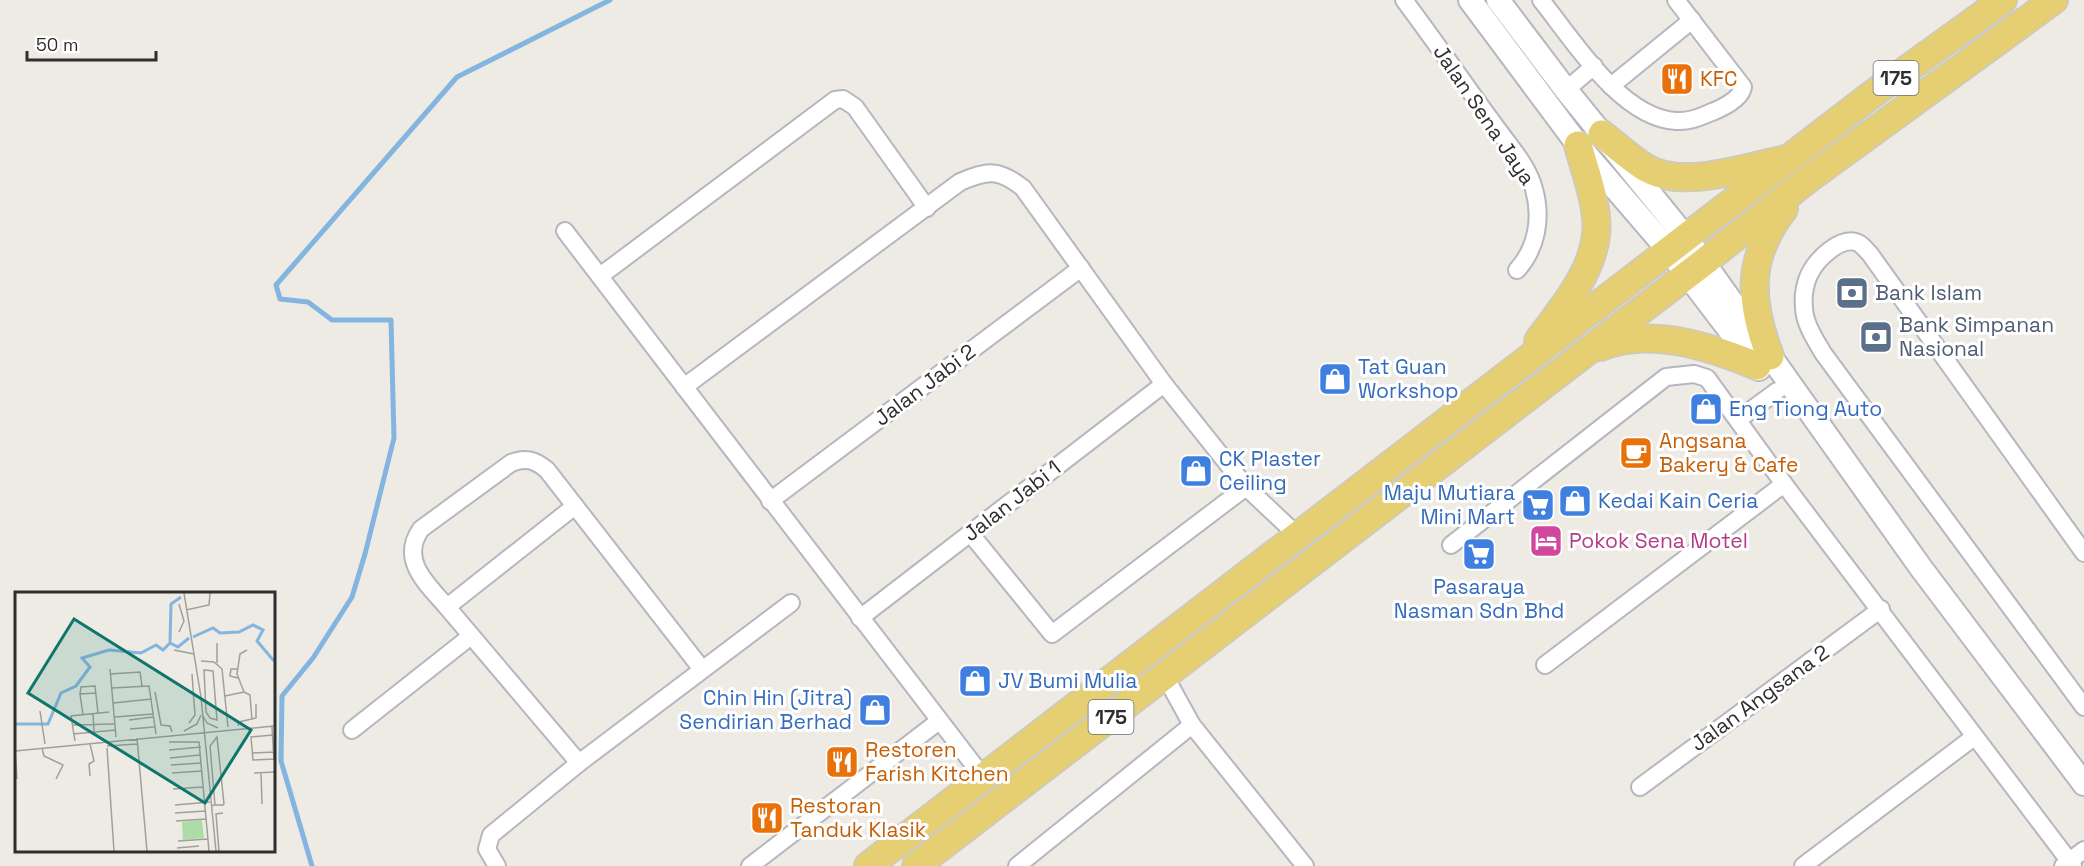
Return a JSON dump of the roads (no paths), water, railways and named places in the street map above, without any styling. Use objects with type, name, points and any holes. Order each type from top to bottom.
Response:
[{"type":"highway","name":"175","points":[[868,866],[1790,158],[2003,0]]},
{"type":"highway","name":"175","points":[[918,865],[1696,269],[1808,180],[2054,0]]},
{"type":"highway","points":[[1602,134],[1648,169],[1671,175],[1695,177],[1790,158]]},
{"type":"highway","points":[[1522,364],[1575,290],[1589,263],[1595,243],[1597,218],[1578,145]]},
{"type":"highway","points":[[1585,353],[1615,341],[1638,338],[1705,347],[1763,361],[1754,288],[1756,266],[1768,231],[1808,180]]},
{"type":"main road","points":[[1470,0],[1578,145],[1678,246]]},
{"type":"main road","points":[[1498,0],[1602,134],[1678,246],[1763,361],[2084,784]]},
{"type":"main road","points":[[1763,361],[1777,391],[1921,568]]},
{"type":"street","name":"Jalan Sena Jaya","points":[[1404,0],[1513,151],[1534,187],[1538,219],[1535,241],[1526,259],[1516,270]]},
{"type":"street","points":[[1542,0],[1611,86],[1645,112],[1660,119],[1678,122],[1693,120],[1716,111],[1743,91],[1741,81],[1676,0]]},
{"type":"street","points":[[1611,86],[1692,20]]},
{"type":"street","points":[[1566,90],[1594,66]]},
{"type":"street","points":[[600,276],[835,100],[843,99],[855,107],[927,208]]},
{"type":"street","points":[[684,387],[960,182],[979,174],[994,172],[1008,176],[1023,188],[1164,384],[1246,486],[1298,536]]},
{"type":"street","points":[[565,231],[983,777]]},
{"type":"street","points":[[2084,553],[1870,254],[1860,244],[1849,241],[1835,247],[1817,262],[1809,275],[1803,308],[1808,325],[1823,353],[2084,707]]},
{"type":"street","name":"Jalan Jabi 2","points":[[770,501],[1081,268]]},
{"type":"street","points":[[1451,545],[1666,377],[1694,374],[1707,378],[1784,484],[1881,609],[2068,864],[2084,850]]},
{"type":"street","name":"Jalan Jabi 1","points":[[860,618],[1164,384]]},
{"type":"street","points":[[1739,420],[1777,391]]},
{"type":"street","points":[[579,763],[419,574],[414,563],[414,539],[421,529],[511,463],[521,459],[530,459],[547,470],[701,668]]},
{"type":"street","points":[[1545,665],[1784,484]]},
{"type":"street","points":[[970,533],[1052,634],[1246,486]]},
{"type":"street","points":[[447,607],[575,506]]},
{"type":"street","points":[[497,866],[487,849],[491,835],[701,668],[791,603]]},
{"type":"street","name":"Jalan Angsana 2","points":[[1640,787],[1881,609]]},
{"type":"street","points":[[352,730],[471,636]]},
{"type":"street","points":[[1165,676],[1192,724],[1305,866]]},
{"type":"street","points":[[750,866],[939,721]]},
{"type":"street","points":[[1017,866],[1192,724]]},
{"type":"street","points":[[1803,866],[1974,737]]},
{"type":"waterway","points":[[312,866],[281,761],[282,696],[313,658],[352,597],[365,554],[394,438],[391,320],[332,320],[308,302],[280,299],[276,285],[457,77],[610,0]]},
{"type":"place","name":"KFC","points":[[1677,79]]},
{"type":"place","name":"Bank Islam","points":[[1852,293]]},
{"type":"place","name":"Bank Simpanan Nasional","points":[[1876,337]]},
{"type":"place","name":"Tat Guan Workshop","points":[[1335,379]]},
{"type":"place","name":"Eng Tiong Auto","points":[[1706,409]]},
{"type":"place","name":"Angsana Bakery & Cafe","points":[[1636,453]]},
{"type":"place","name":"CK Plaster Ceiling","points":[[1196,471]]},
{"type":"place","name":"Kedai Kain Ceria","points":[[1575,501]]},
{"type":"place","name":"Maju Mutiara Mini Mart","points":[[1538,505]]},
{"type":"place","name":"Pokok Sena Motel","points":[[1546,541]]},
{"type":"place","name":"Pasaraya Nasman Sdn Bhd","points":[[1479,554]]},
{"type":"place","name":"JV Bumi Mulia","points":[[975,681]]},
{"type":"place","name":"Chin Hin (Jitra) Sendirian Berhad","points":[[875,710]]},
{"type":"place","name":"Restoren Farish Kitchen","points":[[842,762]]},
{"type":"place","name":"Restoran Tanduk Klasik","points":[[767,818]]}]
